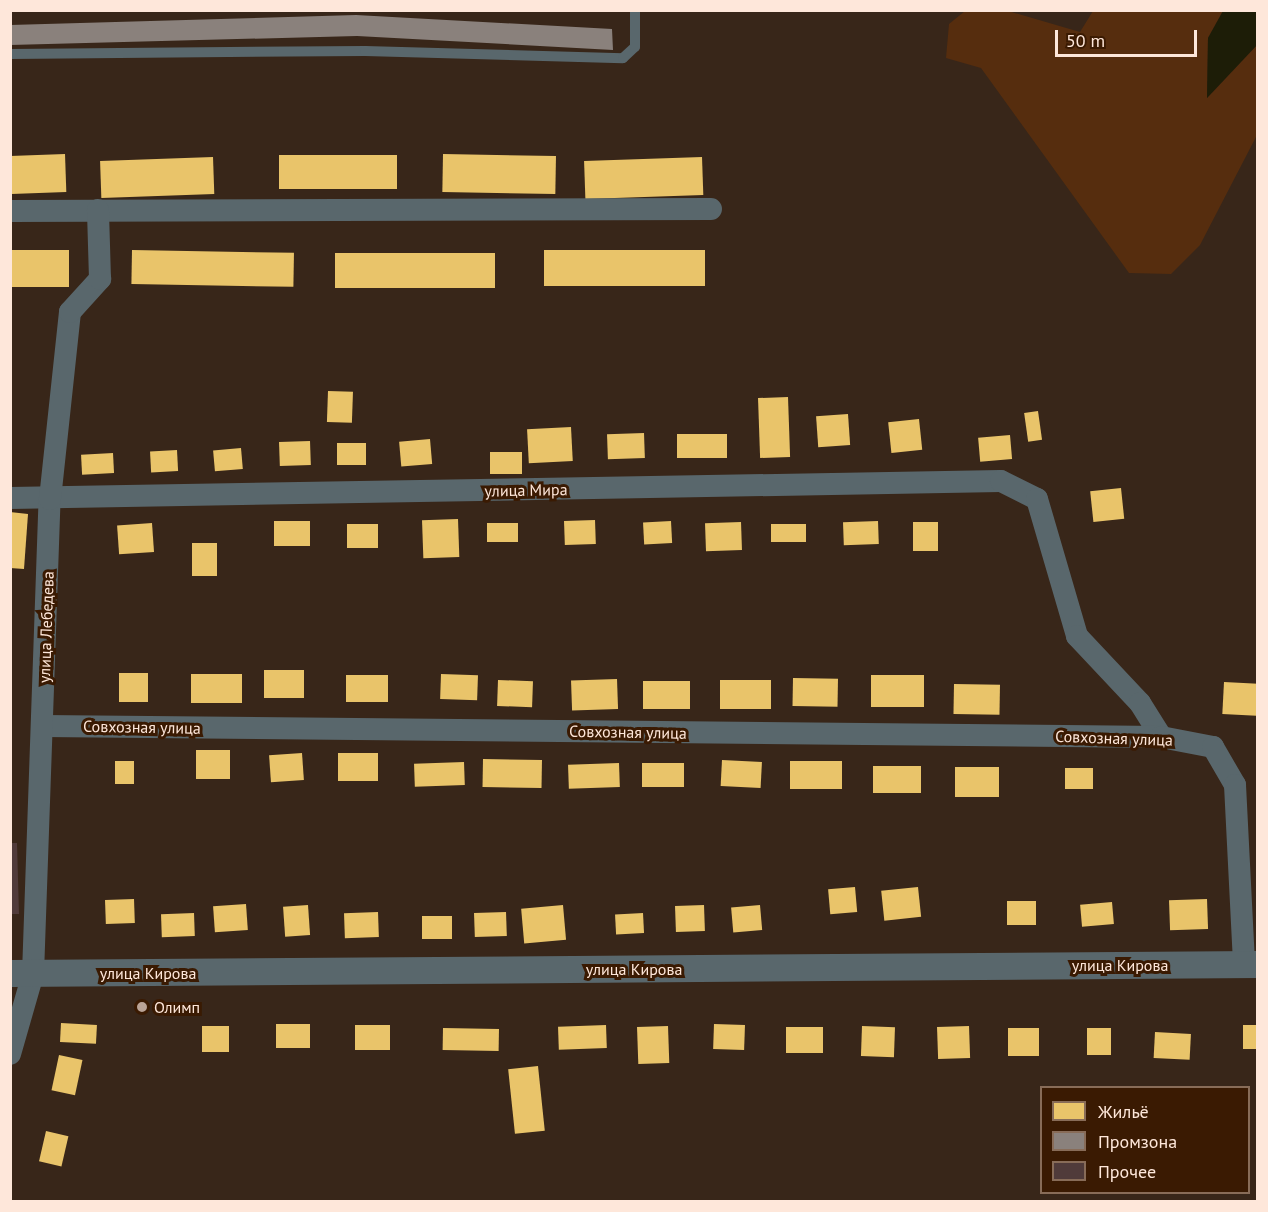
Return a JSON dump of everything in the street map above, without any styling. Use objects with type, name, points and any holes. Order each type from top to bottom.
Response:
[{"type":"street","points":[[10,211],[711,208]]},
{"type":"street","name":"улица Лебедева","points":[[10,1054],[22,973],[42,726],[50,499],[70,312],[100,279],[98,210]]},
{"type":"street","name":"улица Мира","points":[[10,498],[1001,481],[1037,499],[1077,636],[1140,703],[1161,737]]},
{"type":"street","name":"Совхозная улица","points":[[42,726],[1161,737],[1213,747],[1235,784],[1251,964]]},
{"type":"street","name":"улица Кирова","points":[[22,973],[1251,964]]},
{"type":"lane","points":[[10,54],[365,51],[623,58],[635,46],[635,10]]},
{"type":"shaded area","points":[[965,11],[1008,11],[1080,32],[1093,11],[1223,11],[1208,38],[1207,98],[1257,45],[1257,135],[1200,245],[1171,274],[1129,273],[981,68],[946,58],[949,24]]},
{"type":"shaded area","points":[[1223,11],[1257,11],[1257,45],[1207,98],[1208,38]]},
{"type":"building: Жильё","points":[[65,154],[66,192],[11,194],[10,156]]},
{"type":"building: Жильё","points":[[443,154],[556,156],[555,194],[442,192]]},
{"type":"building: Жильё","points":[[279,155],[397,155],[397,189],[279,189]]},
{"type":"building: Жильё","points":[[213,157],[214,194],[101,198],[100,161]]},
{"type":"building: Жильё","points":[[702,157],[703,195],[585,199],[584,161]]},
{"type":"building: Жильё","points":[[10,250],[69,250],[69,287],[10,287]]},
{"type":"building: Жильё","points":[[132,250],[294,253],[293,287],[131,284]]},
{"type":"building: Жильё","points":[[544,250],[705,250],[705,286],[544,286]]},
{"type":"building: Жильё","points":[[335,253],[495,253],[495,288],[335,288]]},
{"type":"building: Жильё","points":[[328,391],[353,392],[352,423],[327,422]]},
{"type":"building: Жильё","points":[[788,397],[790,457],[760,458],[758,398]]},
{"type":"building: Жильё","points":[[1038,411],[1042,440],[1028,442],[1024,413]]},
{"type":"building: Жильё","points":[[848,414],[850,445],[818,447],[816,416]]},
{"type":"building: Жильё","points":[[919,419],[922,450],[891,453],[888,422]]},
{"type":"building: Жильё","points":[[571,427],[573,461],[529,463],[527,429]]},
{"type":"building: Жильё","points":[[644,433],[645,458],[608,459],[607,434]]},
{"type":"building: Жильё","points":[[677,434],[727,434],[727,458],[677,458]]},
{"type":"building: Жильё","points":[[1010,435],[1012,459],[980,462],[978,438]]},
{"type":"building: Жильё","points":[[430,439],[432,464],[401,467],[399,442]]},
{"type":"building: Жильё","points":[[310,441],[311,465],[280,466],[279,442]]},
{"type":"building: Жильё","points":[[337,443],[366,443],[366,465],[337,465]]},
{"type":"building: Жильё","points":[[241,448],[243,469],[215,471],[213,450]]},
{"type":"building: Жильё","points":[[177,450],[178,471],[151,472],[150,451]]},
{"type":"building: Жильё","points":[[490,452],[522,452],[522,474],[490,474]]},
{"type":"building: Жильё","points":[[113,453],[114,473],[82,475],[81,455]]},
{"type":"building: Жильё","points":[[1121,488],[1124,519],[1093,522],[1090,491]]},
{"type":"building: Жильё","points":[[10,512],[28,514],[24,569],[10,568]]},
{"type":"building: Жильё","points":[[458,519],[459,557],[423,558],[422,520]]},
{"type":"building: Жильё","points":[[595,520],[596,544],[565,545],[564,521]]},
{"type":"building: Жильё","points":[[274,521],[310,521],[310,546],[274,546]]},
{"type":"building: Жильё","points":[[671,521],[672,543],[644,544],[643,522]]},
{"type":"building: Жильё","points":[[878,521],[879,544],[844,545],[843,522]]},
{"type":"building: Жильё","points":[[741,522],[742,550],[706,551],[705,523]]},
{"type":"building: Жильё","points":[[913,522],[938,522],[938,551],[913,551]]},
{"type":"building: Жильё","points":[[152,523],[154,552],[119,554],[117,525]]},
{"type":"building: Жильё","points":[[487,523],[518,523],[518,542],[487,542]]},
{"type":"building: Жильё","points":[[347,524],[378,524],[378,548],[347,548]]},
{"type":"building: Жильё","points":[[771,524],[806,524],[806,542],[771,542]]},
{"type":"building: Жильё","points":[[192,543],[217,543],[217,576],[192,576]]},
{"type":"building: Жильё","points":[[264,670],[304,670],[304,698],[264,698]]},
{"type":"building: Жильё","points":[[119,673],[148,673],[148,702],[119,702]]},
{"type":"building: Жильё","points":[[191,674],[242,674],[242,703],[191,703]]},
{"type":"building: Жильё","points":[[441,674],[478,675],[477,700],[440,699]]},
{"type":"building: Жильё","points":[[346,675],[388,675],[388,702],[346,702]]},
{"type":"building: Жильё","points":[[871,675],[924,675],[924,707],[871,707]]},
{"type":"building: Жильё","points":[[793,678],[838,679],[838,707],[793,706]]},
{"type":"building: Жильё","points":[[617,679],[618,709],[572,711],[571,681]]},
{"type":"building: Жильё","points":[[498,680],[533,681],[532,707],[497,706]]},
{"type":"building: Жильё","points":[[720,680],[771,680],[771,709],[720,709]]},
{"type":"building: Жильё","points":[[643,681],[690,681],[690,709],[643,709]]},
{"type":"building: Жильё","points":[[1224,682],[1258,684],[1256,716],[1222,714]]},
{"type":"building: Жильё","points":[[954,684],[1000,685],[999,715],[953,714]]},
{"type":"building: Жильё","points":[[196,750],[230,750],[230,779],[196,779]]},
{"type":"building: Жильё","points":[[302,753],[304,780],[271,782],[269,755]]},
{"type":"building: Жильё","points":[[338,753],[378,753],[378,781],[338,781]]},
{"type":"building: Жильё","points":[[483,759],[542,760],[542,788],[483,787]]},
{"type":"building: Жильё","points":[[722,760],[762,762],[761,788],[721,786]]},
{"type":"building: Жильё","points":[[115,761],[134,761],[134,784],[115,784]]},
{"type":"building: Жильё","points":[[790,761],[842,761],[842,789],[790,789]]},
{"type":"building: Жильё","points":[[464,762],[465,785],[415,787],[414,764]]},
{"type":"building: Жильё","points":[[619,763],[620,787],[569,789],[568,765]]},
{"type":"building: Жильё","points":[[642,763],[684,763],[684,787],[642,787]]},
{"type":"building: Жильё","points":[[873,766],[921,766],[921,793],[873,793]]},
{"type":"building: Жильё","points":[[955,767],[999,767],[999,797],[955,797]]},
{"type":"building: Жильё","points":[[1065,768],[1093,768],[1093,789],[1065,789]]},
{"type":"building: Жильё","points":[[855,887],[857,912],[830,914],[828,889]]},
{"type":"building: Жильё","points":[[918,887],[921,917],[884,921],[881,891]]},
{"type":"building: Жильё","points":[[134,899],[135,923],[106,924],[105,900]]},
{"type":"building: Жильё","points":[[1207,899],[1208,929],[1170,930],[1169,900]]},
{"type":"building: Жильё","points":[[1007,901],[1036,901],[1036,925],[1007,925]]},
{"type":"building: Жильё","points":[[1112,902],[1114,924],[1082,927],[1080,905]]},
{"type":"building: Жильё","points":[[246,904],[248,930],[215,932],[213,906]]},
{"type":"building: Жильё","points":[[308,905],[310,935],[285,937],[283,907]]},
{"type":"building: Жильё","points":[[563,905],[566,940],[524,944],[521,909]]},
{"type":"building: Жильё","points":[[704,905],[705,931],[676,932],[675,906]]},
{"type":"building: Жильё","points":[[760,905],[762,930],[733,932],[731,908]]},
{"type":"building: Жильё","points":[[378,912],[379,937],[345,938],[344,913]]},
{"type":"building: Жильё","points":[[506,912],[507,936],[475,937],[474,913]]},
{"type":"building: Жильё","points":[[194,913],[195,936],[162,937],[161,914]]},
{"type":"building: Жильё","points":[[643,913],[644,933],[616,934],[615,914]]},
{"type":"building: Жильё","points":[[422,916],[452,916],[452,939],[422,939]]},
{"type":"building: Жильё","points":[[61,1023],[97,1025],[96,1044],[60,1042]]},
{"type":"building: Жильё","points":[[276,1024],[310,1024],[310,1048],[276,1048]]},
{"type":"building: Жильё","points":[[714,1024],[745,1025],[744,1050],[713,1049]]},
{"type":"building: Жильё","points":[[355,1025],[390,1025],[390,1050],[355,1050]]},
{"type":"building: Жильё","points":[[606,1025],[607,1048],[559,1050],[558,1027]]},
{"type":"building: Жильё","points":[[1243,1025],[1258,1025],[1258,1049],[1243,1049]]},
{"type":"building: Жильё","points":[[202,1026],[229,1026],[229,1052],[202,1052]]},
{"type":"building: Жильё","points":[[668,1026],[669,1063],[638,1064],[637,1027]]},
{"type":"building: Жильё","points":[[862,1026],[895,1027],[894,1057],[861,1056]]},
{"type":"building: Жильё","points":[[969,1026],[970,1058],[938,1059],[937,1027]]},
{"type":"building: Жильё","points":[[786,1027],[823,1027],[823,1053],[786,1053]]},
{"type":"building: Жильё","points":[[443,1028],[499,1029],[499,1051],[443,1050]]},
{"type":"building: Жильё","points":[[1008,1028],[1039,1028],[1039,1056],[1008,1056]]},
{"type":"building: Жильё","points":[[1087,1028],[1111,1028],[1111,1055],[1087,1055]]},
{"type":"building: Жильё","points":[[1155,1032],[1191,1034],[1190,1060],[1154,1058]]},
{"type":"building: Жильё","points":[[59,1055],[82,1060],[75,1095],[52,1090]]},
{"type":"building: Жильё","points":[[538,1066],[545,1131],[515,1134],[508,1069]]},
{"type":"building: Жильё","points":[[46,1131],[68,1136],[61,1166],[39,1161]]},
{"type":"building: Промзона","points":[[356,15],[612,29],[613,50],[357,36],[10,45],[10,25]]},
{"type":"building: Прочее","points":[[10,843],[17,843],[19,914],[10,914]]},
{"type":"place","name":"Олимп","points":[[142,1007]]}]
